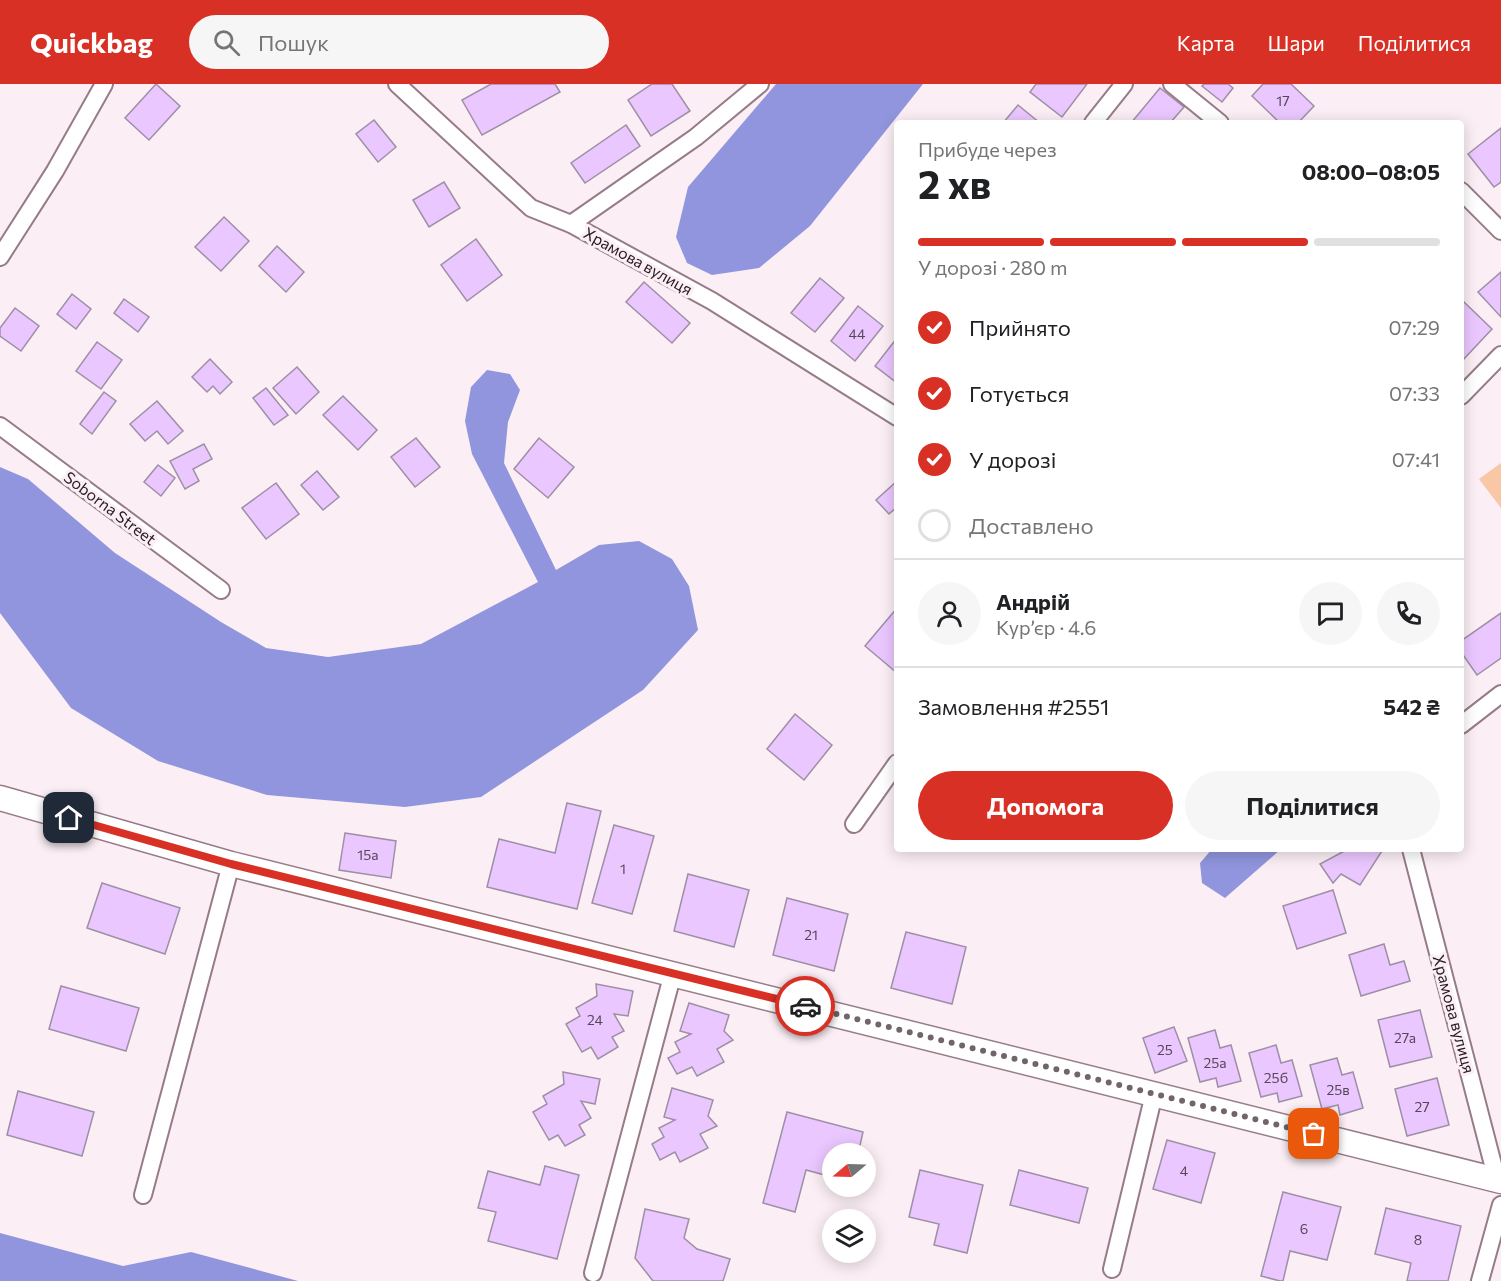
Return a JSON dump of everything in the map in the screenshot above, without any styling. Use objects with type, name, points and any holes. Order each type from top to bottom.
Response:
[{"type":"street","points":[[0,257],[55,171],[104,84]]},
{"type":"street","name":"Храмова вулиця","points":[[397,84],[531,208],[571,224],[712,301],[894,415]]},
{"type":"street","points":[[571,224],[696,137],[760,84]]},
{"type":"street","points":[[1095,120],[1124,84]]},
{"type":"street","points":[[1172,84],[1216,120]]},
{"type":"street","points":[[1464,194],[1501,231]]},
{"type":"street","points":[[1464,393],[1501,355]]},
{"type":"street","name":"Soborna Street","points":[[0,426],[221,590]]},
{"type":"street","points":[[1464,723],[1501,694]]},
{"type":"street","points":[[854,824],[894,767]]},
{"type":"street","points":[[0,798],[231,864],[1499,1180]]},
{"type":"street","name":"Храмова вулиця","points":[[1412,852],[1499,1180]]},
{"type":"street","points":[[143,1195],[231,864]]},
{"type":"street","points":[[593,1273],[672,973]]},
{"type":"street","points":[[1112,1269],[1154,1094]]},
{"type":"street","points":[[1480,1281],[1501,1205]]},
{"type":"shaded area","points":[[1501,463],[1501,508],[1479,479]]},
{"type":"water","points":[[776,84],[923,84],[810,226],[759,268],[712,275],[687,263],[676,237],[688,187]]},
{"type":"water","points":[[487,370],[510,374],[520,390],[508,422],[504,463],[556,570],[599,545],[639,541],[672,559],[689,586],[698,630],[643,690],[481,797],[405,807],[267,795],[158,761],[71,708],[0,613],[0,467],[28,479],[115,553],[221,622],[266,648],[328,657],[421,644],[538,582],[472,454],[465,421],[471,387]]},
{"type":"water","points":[[1209,852],[1278,852],[1225,898],[1202,883],[1200,863]]},
{"type":"water","points":[[0,1233],[123,1266],[191,1252],[298,1281],[0,1281]]},
{"type":"building","points":[[156,84],[180,106],[149,140],[125,118]]},
{"type":"building","points":[[491,84],[555,84],[560,92],[482,135],[462,100]]},
{"type":"building","points":[[652,84],[672,84],[690,111],[651,136],[628,100]]},
{"type":"building","points":[[1036,84],[1087,84],[1062,117],[1030,92]]},
{"type":"building","points":[[1204,84],[1228,84],[1233,88],[1222,102],[1202,86]]},
{"type":"building","points":[[1263,84],[1291,84],[1314,106],[1301,120],[1277,120],[1252,96]]},
{"type":"building","points":[[1160,88],[1184,107],[1173,120],[1133,120]]},
{"type":"building","points":[[1018,105],[1036,120],[1006,120]]},
{"type":"building","points":[[374,120],[396,147],[378,162],[356,134]]},
{"type":"building","points":[[626,125],[640,146],[585,183],[571,163]]},
{"type":"building","points":[[1501,128],[1501,182],[1494,187],[1468,154]]},
{"type":"building","points":[[444,182],[460,208],[429,227],[413,200]]},
{"type":"building","points":[[224,217],[249,241],[221,271],[195,247]]},
{"type":"building","points":[[476,239],[502,275],[467,301],[441,265]]},
{"type":"building","points":[[277,246],[304,272],[286,292],[259,266]]},
{"type":"building","points":[[1501,272],[1501,317],[1478,292]]},
{"type":"building","points":[[820,278],[844,298],[815,332],[791,313]]},
{"type":"building","points":[[644,282],[690,323],[672,343],[626,302]]},
{"type":"building","points":[[72,294],[91,309],[76,329],[57,314]]},
{"type":"building","points":[[124,299],[149,317],[138,332],[114,313]]},
{"type":"building","points":[[1464,302],[1492,329],[1464,359]]},
{"type":"building","points":[[858,306],[883,326],[855,361],[831,341]]},
{"type":"building","points":[[15,308],[39,326],[21,351],[0,336],[0,328]]},
{"type":"building","points":[[97,342],[122,360],[101,389],[76,371]]},
{"type":"building","points":[[894,342],[894,381],[875,366]]},
{"type":"building","points":[[210,359],[232,382],[220,394],[213,386],[207,392],[192,377]]},
{"type":"building","points":[[297,367],[319,392],[296,414],[273,388]]},
{"type":"building","points":[[266,388],[288,415],[274,425],[253,398]]},
{"type":"building","points":[[104,392],[116,401],[92,434],[80,424]]},
{"type":"building","points":[[343,396],[377,430],[358,450],[323,415]]},
{"type":"building","points":[[157,401],[183,431],[168,444],[157,431],[145,441],[130,424]]},
{"type":"building","points":[[416,438],[440,467],[415,487],[391,457]]},
{"type":"building","points":[[539,438],[574,467],[548,498],[514,469]]},
{"type":"building","points":[[204,444],[212,459],[193,469],[199,481],[185,489],[170,461]]},
{"type":"building","points":[[158,465],[175,478],[161,496],[144,482]]},
{"type":"building","points":[[317,471],[339,497],[323,510],[301,485]]},
{"type":"building","points":[[276,483],[299,514],[266,539],[242,508]]},
{"type":"building","points":[[894,484],[894,510],[889,514],[876,500]]},
{"type":"building","points":[[894,612],[894,670],[865,646]]},
{"type":"building","points":[[1501,613],[1501,658],[1477,675],[1464,656],[1464,639]]},
{"type":"building","points":[[795,714],[832,745],[804,780],[767,749]]},
{"type":"building","points":[[567,803],[601,811],[577,909],[487,887],[499,839],[555,853]]},
{"type":"building","points":[[614,825],[654,836],[632,914],[592,903]]},
{"type":"building","points":[[345,833],[396,841],[391,878],[339,870]]},
{"type":"building","points":[[1342,852],[1381,852],[1360,885],[1341,874],[1333,883],[1320,864]]},
{"type":"building","points":[[688,874],[749,890],[734,947],[674,931]]},
{"type":"building","points":[[102,883],[180,908],[165,954],[87,928]]},
{"type":"building","points":[[1333,890],[1346,933],[1297,949],[1283,906]]},
{"type":"building","points":[[787,898],[848,914],[834,971],[773,955]]},
{"type":"building","points":[[906,932],[966,947],[952,1004],[891,988]]},
{"type":"building","points":[[1384,944],[1390,965],[1404,961],[1410,981],[1361,996],[1349,955]]},
{"type":"building","points":[[596,984],[633,991],[628,1016],[614,1014],[624,1031],[612,1037],[618,1047],[598,1059],[591,1047],[582,1052],[566,1024],[580,1016],[576,1008],[597,996]]},
{"type":"building","points":[[61,986],[139,1008],[126,1051],[49,1029]]},
{"type":"building","points":[[689,1003],[729,1015],[724,1031],[733,1040],[717,1049],[724,1062],[697,1076],[692,1067],[677,1074],[668,1058],[680,1052],[675,1042],[691,1034],[680,1031]]},
{"type":"building","points":[[1420,1010],[1432,1057],[1390,1067],[1378,1020]]},
{"type":"building","points":[[1174,1027],[1187,1061],[1155,1073],[1143,1038]]},
{"type":"building","points":[[1215,1030],[1220,1048],[1231,1045],[1241,1081],[1218,1087],[1216,1078],[1200,1082],[1188,1038]]},
{"type":"building","points":[[1276,1045],[1281,1063],[1292,1060],[1302,1096],[1279,1102],[1277,1093],[1261,1097],[1249,1053]]},
{"type":"building","points":[[1337,1058],[1342,1075],[1353,1072],[1363,1108],[1340,1115],[1338,1105],[1322,1109],[1310,1065]]},
{"type":"building","points":[[563,1072],[600,1079],[595,1104],[581,1101],[591,1118],[579,1125],[585,1135],[565,1146],[558,1135],[549,1140],[533,1112],[547,1104],[543,1096],[564,1084]]},
{"type":"building","points":[[1437,1078],[1449,1125],[1407,1136],[1395,1089]]},
{"type":"building","points":[[672,1088],[713,1100],[708,1116],[717,1126],[700,1134],[708,1148],[680,1162],[675,1152],[660,1160],[652,1144],[664,1137],[659,1128],[675,1120],[664,1117]]},
{"type":"building","points":[[18,1091],[94,1112],[82,1156],[7,1135]]},
{"type":"building","points":[[787,1112],[863,1132],[860,1143],[822,1143],[822,1174],[806,1170],[795,1212],[763,1203]]},
{"type":"building","points":[[1167,1140],[1215,1153],[1201,1203],[1153,1189]]},
{"type":"building","points":[[545,1166],[579,1175],[557,1259],[488,1241],[496,1212],[478,1208],[488,1171],[540,1185]]},
{"type":"building","points":[[920,1170],[983,1185],[967,1253],[934,1245],[939,1224],[909,1217]]},
{"type":"building","points":[[1019,1170],[1088,1188],[1079,1223],[1010,1205]]},
{"type":"building","points":[[1283,1192],[1341,1207],[1327,1260],[1290,1251],[1283,1281],[1280,1281],[1261,1276]]},
{"type":"building","points":[[1386,1208],[1461,1226],[1448,1281],[1407,1281],[1411,1263],[1375,1254]]},
{"type":"building","points":[[645,1209],[689,1219],[684,1238],[697,1249],[730,1259],[723,1281],[653,1281],[635,1258]]},
{"type":"way so far","points":[[805,1006],[1314,1134]]},
{"type":"route","points":[[69,818],[231,864],[805,1006]]}]
